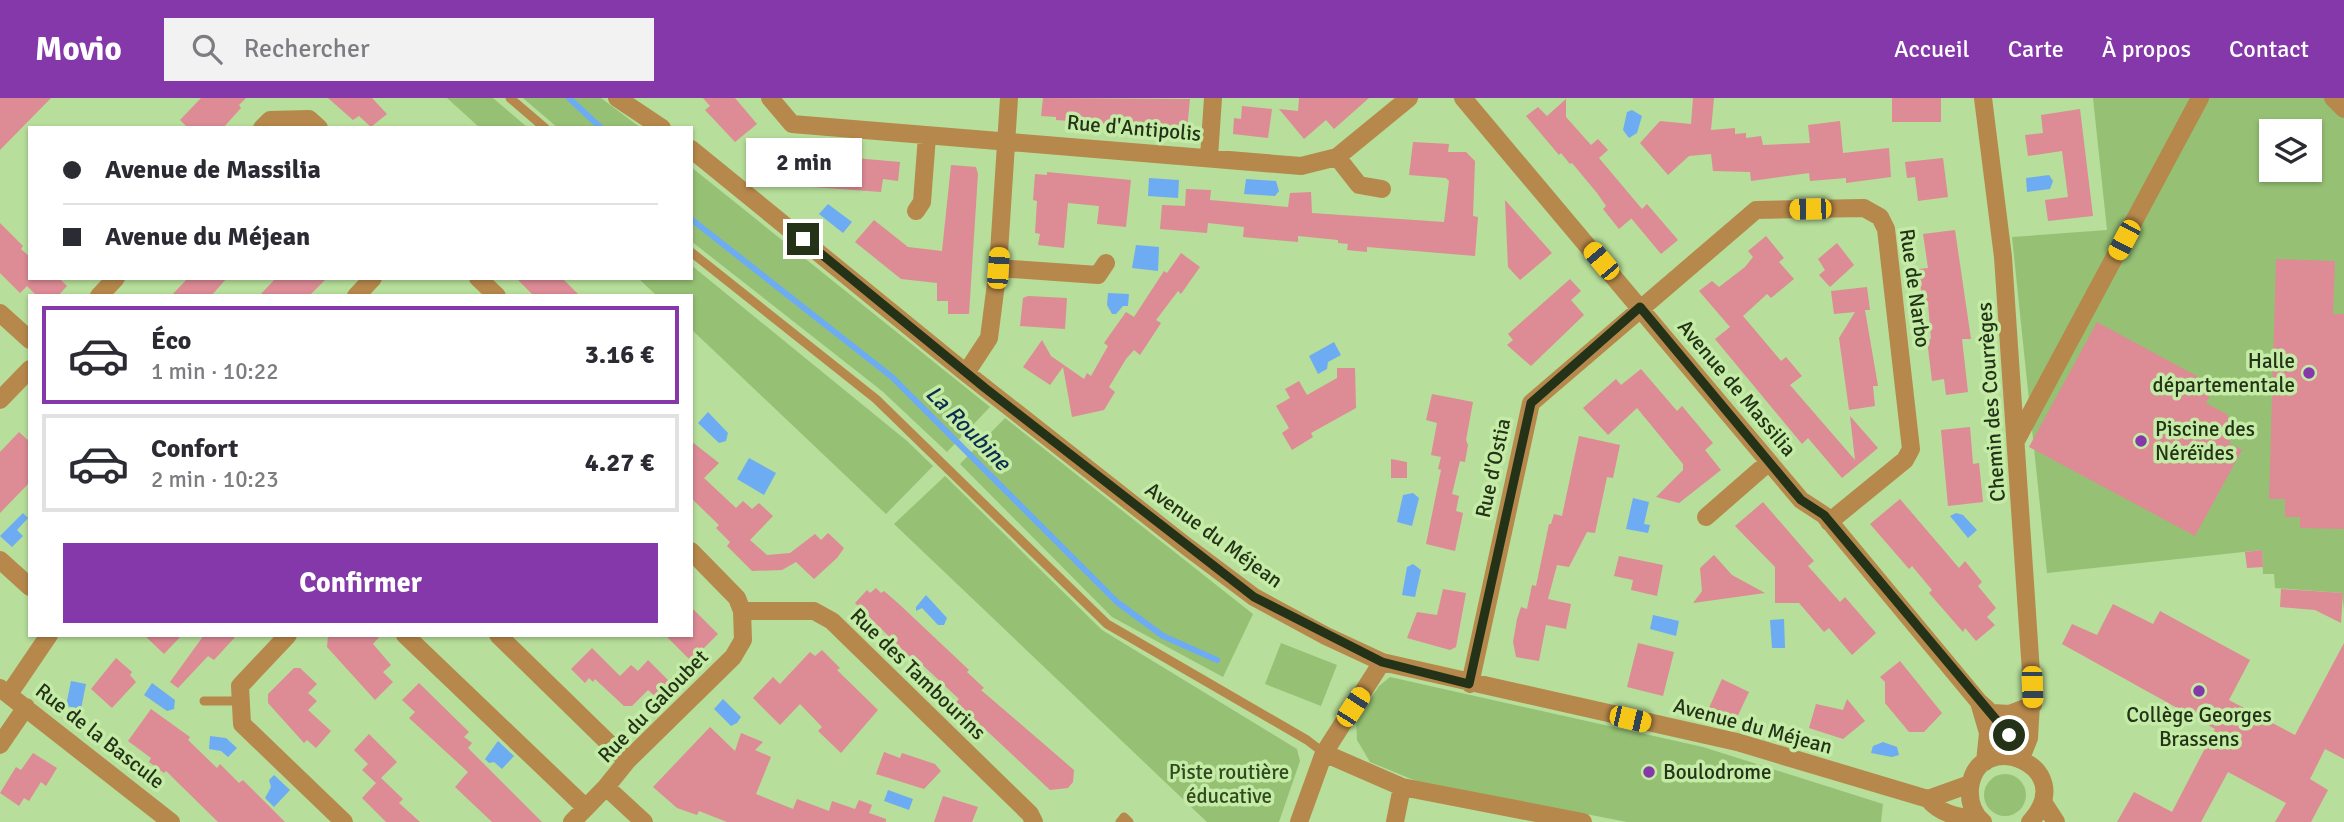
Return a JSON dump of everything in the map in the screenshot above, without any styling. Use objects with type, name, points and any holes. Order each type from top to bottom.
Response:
[{"type":"street","name":"Rue d'Antipolis","points":[[769,98],[792,124],[1301,166],[1337,157],[1409,98]]},
{"type":"street","points":[[966,373],[989,338],[998,268],[1009,98]]},
{"type":"street","points":[[1209,157],[1213,98]]},
{"type":"street","name":"Avenue de Massilia","points":[[1463,98],[1801,500],[1829,522],[2009,735],[2018,757],[2035,769],[2042,779],[2043,802],[2056,822]]},
{"type":"street","name":"Chemin des Courrèges","points":[[1983,98],[2003,257],[2033,705],[2029,738],[2018,757]]},
{"type":"street","points":[[2017,439],[2200,98]]},
{"type":"street","points":[[2333,98],[2344,108]]},
{"type":"street","points":[[620,99],[660,126]]},
{"type":"street","points":[[264,126],[270,120],[309,119],[317,126]]},
{"type":"street","points":[[916,211],[922,202],[927,136]]},
{"type":"street","name":"Avenue du Méjean","points":[[693,151],[966,373],[1254,597],[1382,662],[1469,684],[1737,742],[1928,799],[1935,808],[1963,818],[1981,820]]},
{"type":"street","points":[[1337,157],[1359,185],[1382,189]]},
{"type":"street","name":"Rue de Narbo","points":[[1640,307],[1756,210],[1864,208],[1880,217],[1886,229],[1911,449],[1905,460],[1829,522]]},
{"type":"street","points":[[998,268],[1098,275],[1106,263]]},
{"type":"street","points":[[101,294],[114,280]]},
{"type":"street","points":[[358,294],[371,280]]},
{"type":"street","points":[[480,280],[495,294]]},
{"type":"street","name":"Rue d'Ostia","points":[[1469,684],[1531,403],[1640,307]]},
{"type":"street","points":[[0,313],[28,338]]},
{"type":"street","points":[[0,400],[28,371]]},
{"type":"street","points":[[1706,517],[1769,462]]},
{"type":"street","points":[[693,553],[737,598],[742,611]]},
{"type":"street","points":[[0,560],[28,585]]},
{"type":"street","name":"Rue du Galoubet","points":[[572,822],[607,788],[627,761],[733,657],[743,640],[742,611]]},
{"type":"street","name":"Rue des Tambourins","points":[[742,611],[814,611],[832,621],[1030,814],[1034,822]]},
{"type":"street","points":[[5,691],[47,637]]},
{"type":"street","points":[[286,637],[240,686],[242,724],[344,822]]},
{"type":"street","points":[[407,637],[586,808]]},
{"type":"street","points":[[500,637],[627,761]]},
{"type":"street","points":[[1299,822],[1324,753],[1382,662]]},
{"type":"street","name":"Rue de la Bascule","points":[[5,691],[171,822]]},
{"type":"street","points":[[1986,708],[2010,714],[2033,705]]},
{"type":"street","points":[[0,745],[26,708]]},
{"type":"street","name":"Avenue de Massilia","points":[[1985,762],[1986,708]]},
{"type":"street","points":[[1324,753],[1402,787],[1583,822]]},
{"type":"street","points":[[1928,799],[1970,784],[1985,762],[2003,756],[2018,757]]},
{"type":"street","points":[[1970,784],[1972,808],[1981,820]]},
{"type":"street","points":[[1395,822],[1402,787]]},
{"type":"street","points":[[607,788],[643,822]]},
{"type":"street","points":[[2030,822],[2043,802]]},
{"type":"lane","points":[[510,98],[543,126]]},
{"type":"lane","points":[[693,254],[876,399],[1107,624],[1307,740],[1324,753]]},
{"type":"lane","points":[[204,701],[240,701]]},
{"type":"lane","points":[[1120,822],[1124,817],[1129,822]]},
{"type":"green space","points":[[447,98],[493,98],[526,126],[478,126]]},
{"type":"green space","points":[[523,98],[601,98],[638,126],[556,126]]},
{"type":"green space","points":[[2093,98],[2344,98],[2344,610],[2342,593],[2275,588],[2274,574],[2263,574],[2262,550],[2047,573],[2012,237],[2107,230]]},
{"type":"green space","points":[[693,169],[990,407],[947,452],[882,391],[693,243]]},
{"type":"green space","points":[[693,267],[907,441],[933,466],[886,514],[693,331],[693,294],[655,294],[640,280],[693,280]]},
{"type":"green space","points":[[1005,418],[1253,614],[1223,677],[1112,617],[960,464]]},
{"type":"green space","name":"Piste routière éducative","points":[[945,476],[1102,630],[1297,749],[1300,761],[1279,822],[1207,822],[894,524]]},
{"type":"green space","points":[[1281,643],[1337,665],[1321,706],[1265,684]]},
{"type":"green space","points":[[1390,677],[1703,747],[1883,804],[1881,822],[1627,822],[1416,781],[1370,762],[1357,740],[1356,719],[1379,686]]},
{"type":"green space","points":[[2005,774],[2020,780],[2026,795],[2020,810],[2005,816],[1990,810],[1984,795],[1990,780]]},
{"type":"water","points":[[1632,110],[1642,116],[1637,133],[1629,138],[1623,130],[1627,112]]},
{"type":"water","points":[[2049,175],[2053,181],[2050,189],[2027,192],[2026,178]]},
{"type":"water","points":[[1149,178],[1179,180],[1178,198],[1148,196]]},
{"type":"water","points":[[1246,179],[1276,181],[1279,191],[1275,196],[1244,194]]},
{"type":"water","points":[[828,204],[852,222],[843,233],[819,214]]},
{"type":"water","points":[[1136,245],[1159,247],[1158,271],[1132,268]]},
{"type":"water","points":[[1108,293],[1129,294],[1128,306],[1123,306],[1116,314],[1112,314],[1107,305]]},
{"type":"water","points":[[1334,342],[1341,355],[1328,362],[1327,369],[1318,374],[1309,356]]},
{"type":"water","points":[[708,412],[728,433],[726,441],[719,443],[698,423]]},
{"type":"water","points":[[749,458],[776,473],[764,495],[737,479]]},
{"type":"water","points":[[1413,493],[1419,498],[1412,526],[1397,522],[1403,495]]},
{"type":"water","points":[[1633,498],[1649,502],[1644,524],[1650,525],[1648,533],[1626,529]]},
{"type":"water","points":[[23,513],[28,518],[17,530],[23,536],[12,547],[0,536]]},
{"type":"water","points":[[1956,513],[1963,515],[1977,530],[1968,538],[1950,516]]},
{"type":"water","points":[[1413,564],[1421,570],[1415,597],[1402,595],[1407,567]]},
{"type":"water","points":[[926,595],[947,618],[944,625],[938,625],[922,608],[916,611],[916,607]]},
{"type":"water","points":[[1653,615],[1679,621],[1676,636],[1650,629]]},
{"type":"water","points":[[1784,619],[1785,648],[1772,648],[1770,620]]},
{"type":"water","points":[[71,681],[86,684],[81,709],[66,706]]},
{"type":"water","points":[[152,683],[175,700],[174,709],[167,711],[144,695]]},
{"type":"water","points":[[723,699],[741,717],[731,726],[714,709]]},
{"type":"water","points":[[210,736],[226,738],[237,748],[228,757],[221,751],[209,749]]},
{"type":"water","points":[[498,741],[514,756],[502,769],[485,759]]},
{"type":"water","points":[[1883,742],[1897,747],[1899,755],[1892,757],[1871,753],[1873,746]]},
{"type":"water","points":[[274,775],[290,790],[274,807],[265,798],[271,787],[269,780]]},
{"type":"water","points":[[888,790],[913,799],[909,810],[884,801]]},
{"type":"building","points":[[0,98],[51,98],[0,150]]},
{"type":"building","points":[[201,98],[246,98],[225,126],[186,126],[180,120]]},
{"type":"building","points":[[328,98],[372,98],[387,114],[372,126],[359,116],[353,120]]},
{"type":"building","points":[[703,98],[735,98],[757,124],[735,142],[705,110],[710,106]]},
{"type":"building","points":[[1043,98],[1190,99],[1187,130],[1056,120],[1056,117],[1041,116]]},
{"type":"building","points":[[1299,98],[1369,98],[1334,129],[1326,120],[1304,139],[1279,109],[1298,111]]},
{"type":"building","points":[[1693,98],[1714,98],[1711,130],[1735,128],[1735,134],[1746,133],[1746,138],[1761,136],[1763,145],[1810,143],[1808,125],[1840,121],[1843,153],[1889,148],[1891,177],[1846,183],[1846,178],[1810,181],[1809,173],[1751,181],[1750,172],[1713,171],[1711,154],[1689,156],[1668,175],[1640,143],[1660,121],[1691,124]]},
{"type":"building","points":[[1892,98],[1941,98],[1941,122],[1892,122]]},
{"type":"building","points":[[1566,99],[1566,117],[1591,145],[1598,139],[1608,150],[1599,158],[1642,209],[1647,204],[1678,240],[1661,254],[1631,218],[1619,229],[1603,209],[1606,206],[1597,193],[1572,163],[1561,153],[1559,155],[1526,116],[1538,107],[1547,116]]},
{"type":"building","points":[[1242,106],[1272,109],[1268,138],[1233,134],[1234,118],[1241,119]]},
{"type":"building","points":[[2080,109],[2093,216],[2048,221],[2045,200],[2068,197],[2062,151],[2028,156],[2025,135],[2043,133],[2041,115]]},
{"type":"building","points":[[1413,142],[1449,144],[1448,152],[1466,152],[1475,161],[1473,216],[1478,217],[1475,256],[1367,247],[1367,252],[1347,250],[1348,244],[1338,243],[1338,240],[1298,236],[1298,242],[1243,237],[1244,227],[1208,223],[1207,233],[1160,229],[1162,205],[1185,206],[1186,189],[1211,190],[1210,200],[1288,207],[1290,193],[1311,192],[1312,213],[1444,222],[1449,181],[1446,178],[1409,175]]},
{"type":"building","points":[[776,151],[820,158],[821,155],[900,162],[898,181],[883,179],[881,192],[785,185],[774,176]]},
{"type":"building","points":[[1943,158],[1948,197],[1918,201],[1915,177],[1907,178],[1905,162]]},
{"type":"building","points":[[951,165],[976,167],[978,174],[969,314],[948,314],[948,301],[937,301],[937,283],[901,279],[855,242],[874,220],[908,247],[942,251]]},
{"type":"building","points":[[1047,172],[1131,180],[1126,227],[1097,224],[1099,206],[1068,203],[1064,248],[1038,245],[1040,234],[1035,233],[1037,201],[1033,200],[1035,174],[1047,175]]},
{"type":"building","points":[[1505,200],[1552,253],[1520,280],[1508,267]]},
{"type":"building","points":[[0,223],[23,246],[21,249],[28,255],[28,280],[61,280],[67,286],[60,294],[35,294],[27,286],[20,293],[0,273]]},
{"type":"building","points":[[1955,230],[1971,339],[1962,339],[1968,392],[1946,395],[1944,379],[1932,381],[1927,340],[1931,339],[1928,303],[1923,304],[1918,269],[1928,268],[1923,234]]},
{"type":"building","points":[[1766,236],[1784,258],[1779,262],[1794,279],[1771,298],[1767,294],[1743,316],[1781,361],[1786,357],[1802,376],[1790,385],[1855,460],[1850,416],[1878,448],[1842,478],[1808,438],[1802,444],[1715,339],[1730,327],[1699,291],[1712,281],[1719,287],[1745,267],[1753,257],[1748,251]]},
{"type":"building","points":[[1837,243],[1854,265],[1830,287],[1819,275],[1825,270],[1818,259]]},
{"type":"building","points":[[1181,253],[1200,267],[1181,294],[1178,291],[1156,320],[1161,323],[1140,355],[1134,350],[1126,359],[1109,387],[1115,392],[1104,410],[1072,417],[1063,367],[1050,385],[1023,367],[1042,340],[1051,356],[1084,379],[1087,373],[1091,376],[1108,346],[1104,343],[1126,312],[1134,317],[1164,271],[1167,273]]},
{"type":"building","points":[[2276,259],[2335,261],[2333,314],[2344,314],[2344,529],[2300,528],[2300,517],[2285,517],[2285,499],[2269,499]]},
{"type":"building","points":[[1570,279],[1581,291],[1571,300],[1584,315],[1531,366],[1507,345],[1513,340],[1508,334]]},
{"type":"building","points":[[186,280],[225,280],[213,294],[173,294]]},
{"type":"building","points":[[274,280],[325,280],[311,294],[261,294]]},
{"type":"building","points":[[518,280],[564,280],[578,294],[532,294]]},
{"type":"building","points":[[1867,287],[1870,310],[1865,310],[1878,386],[1873,386],[1875,406],[1849,410],[1839,338],[1855,312],[1834,314],[1831,291]]},
{"type":"building","points":[[1023,298],[1067,298],[1065,329],[1020,326]]},
{"type":"building","name":"Piscine des Néréïdes","points":[[2097,322],[2215,386],[2206,403],[2228,415],[2230,444],[2242,450],[2195,536],[2029,447]]},
{"type":"building","points":[[1337,368],[1355,368],[1356,408],[1311,433],[1313,437],[1292,450],[1282,433],[1289,428],[1276,406],[1290,398],[1285,389],[1299,381],[1307,395],[1337,378]]},
{"type":"building","points":[[1641,369],[1677,411],[1682,406],[1713,443],[1705,450],[1721,470],[1679,503],[1656,497],[1683,470],[1683,464],[1637,408],[1608,435],[1583,408],[1616,379],[1621,385]]},
{"type":"building","points":[[1432,394],[1473,402],[1465,462],[1460,461],[1452,494],[1459,496],[1456,511],[1463,513],[1455,551],[1426,544],[1441,470],[1438,469],[1441,457],[1431,455],[1437,423],[1426,420]]},
{"type":"building","points":[[1970,427],[1973,464],[1979,463],[1983,502],[1948,506],[1941,430]]},
{"type":"building","points":[[19,432],[28,440],[28,484],[0,513],[0,452]]},
{"type":"building","points":[[1579,436],[1620,445],[1613,478],[1607,477],[1595,533],[1587,532],[1569,567],[1557,565],[1548,599],[1571,604],[1566,629],[1546,625],[1539,661],[1516,657],[1513,642],[1517,619],[1521,607],[1527,609],[1532,585],[1536,586],[1549,524],[1554,514],[1562,516]]},
{"type":"building","points":[[693,443],[719,463],[704,478],[736,508],[743,501],[752,509],[759,503],[773,516],[750,540],[767,555],[790,553],[815,534],[821,540],[828,533],[844,548],[814,579],[796,562],[782,570],[752,571],[727,546],[730,542],[716,528],[719,525],[693,500]]},
{"type":"building","points":[[1391,459],[1407,462],[1407,478],[1391,478]]},
{"type":"building","points":[[1900,499],[1959,568],[1965,561],[1982,582],[1978,586],[1996,608],[1987,617],[1995,625],[1976,641],[1965,628],[1963,632],[1929,593],[1932,590],[1912,566],[1909,569],[1870,524]]},
{"type":"building","points":[[1763,502],[1814,561],[1808,566],[1840,602],[1845,597],[1876,633],[1852,655],[1829,628],[1824,632],[1799,603],[1775,603],[1775,567],[1735,526]]},
{"type":"building","points":[[2262,550],[2263,567],[2247,568],[2245,552]]},
{"type":"building","points":[[1714,555],[1732,575],[1765,593],[1693,603],[1702,591],[1700,568]]},
{"type":"building","points":[[1619,556],[1663,565],[1657,596],[1631,590],[1633,580],[1614,576]]},
{"type":"building","points":[[876,588],[881,593],[884,591],[899,604],[969,670],[967,672],[984,688],[981,690],[1074,770],[1073,782],[1068,788],[1050,790],[956,702],[959,699],[915,658],[913,660],[855,603],[867,590],[870,593]]},
{"type":"building","points":[[1443,589],[1466,593],[1456,647],[1450,650],[1407,638],[1417,612],[1437,615]]},
{"type":"building","points":[[2281,589],[2343,593],[2341,623],[2315,610],[2280,607]]},
{"type":"building","points":[[2113,604],[2153,624],[2160,611],[2250,660],[2229,700],[2295,735],[2344,643],[2344,759],[2325,749],[2310,779],[2328,790],[2311,822],[2275,822],[2286,803],[2228,772],[2201,822],[2117,822],[2134,792],[2172,812],[2215,729],[2062,644],[2072,624],[2097,635]]},
{"type":"building","points":[[693,609],[718,634],[691,661],[667,637],[693,637]]},
{"type":"building","points":[[146,637],[180,637],[164,654]]},
{"type":"building","points":[[203,637],[235,637],[214,660],[208,656],[178,688],[170,682]]},
{"type":"building","points":[[328,637],[379,637],[373,644],[391,665],[383,672],[393,682],[375,700],[327,647]]},
{"type":"building","points":[[1638,643],[1674,652],[1663,696],[1627,687]]},
{"type":"building","points":[[592,648],[620,676],[631,665],[638,671],[648,660],[670,682],[656,697],[648,690],[632,706],[624,706],[595,679],[593,682],[589,678],[585,683],[571,669]]},
{"type":"building","points":[[822,650],[840,668],[837,670],[878,710],[841,753],[818,731],[822,727],[800,704],[780,725],[753,698],[773,677],[780,684],[810,652],[815,656]]},
{"type":"building","points":[[116,658],[132,672],[130,675],[136,682],[112,708],[91,689]]},
{"type":"building","points":[[1900,661],[1942,713],[1924,732],[1909,732],[1885,703],[1885,682],[1880,677]]},
{"type":"building","points":[[294,668],[300,668],[317,684],[308,693],[317,701],[308,710],[331,731],[316,748],[307,740],[304,743],[268,703],[268,694]]},
{"type":"building","points":[[1722,679],[1749,692],[1732,728],[1703,721]]},
{"type":"building","points":[[419,683],[469,732],[464,737],[472,743],[468,748],[542,822],[492,822],[455,787],[468,772],[409,718],[415,712],[402,700]]},
{"type":"building","points":[[1847,699],[1865,721],[1843,739],[1809,728],[1816,704],[1843,710]]},
{"type":"building","points":[[151,709],[190,737],[188,740],[217,768],[220,764],[239,783],[243,780],[285,822],[218,822],[166,771],[164,773],[149,762],[151,758],[128,741]]},
{"type":"building","points":[[710,727],[735,751],[741,733],[763,742],[755,750],[771,757],[756,794],[793,809],[797,799],[829,811],[832,801],[855,809],[859,800],[872,805],[869,813],[886,819],[886,822],[727,822],[699,811],[697,815],[677,808],[653,787]]},
{"type":"building","points":[[369,734],[397,762],[381,778],[403,799],[399,803],[420,822],[386,822],[362,798],[376,783],[362,770],[368,764],[354,750]]},
{"type":"building","points":[[884,752],[900,758],[902,753],[935,764],[941,771],[924,789],[876,774]]},
{"type":"building","points":[[33,753],[57,768],[46,786],[41,782],[29,801],[24,798],[19,806],[0,793],[16,767],[21,770]]},
{"type":"building","points":[[943,796],[978,807],[972,822],[934,822]]},
{"type":"waterway","name":"La Roubine","points":[[569,98],[599,126]]},
{"type":"waterway","name":"La Roubine","points":[[693,221],[892,377],[1117,602],[1163,636],[1217,660]]},
{"type":"place","name":"Halle départementale","points":[[2309,373]]},
{"type":"place","name":"Piscine des Néréïdes","points":[[2141,441]]},
{"type":"place","name":"Collège Georges Brassens","points":[[2199,691]]},
{"type":"place","name":"Boulodrome","points":[[1649,772]]},
{"type":"route","points":[[803,239],[985,388],[1254,597],[1325,636],[1382,662],[1469,684],[1531,403],[1640,307],[1801,500],[1824,515],[2009,735]]}]
